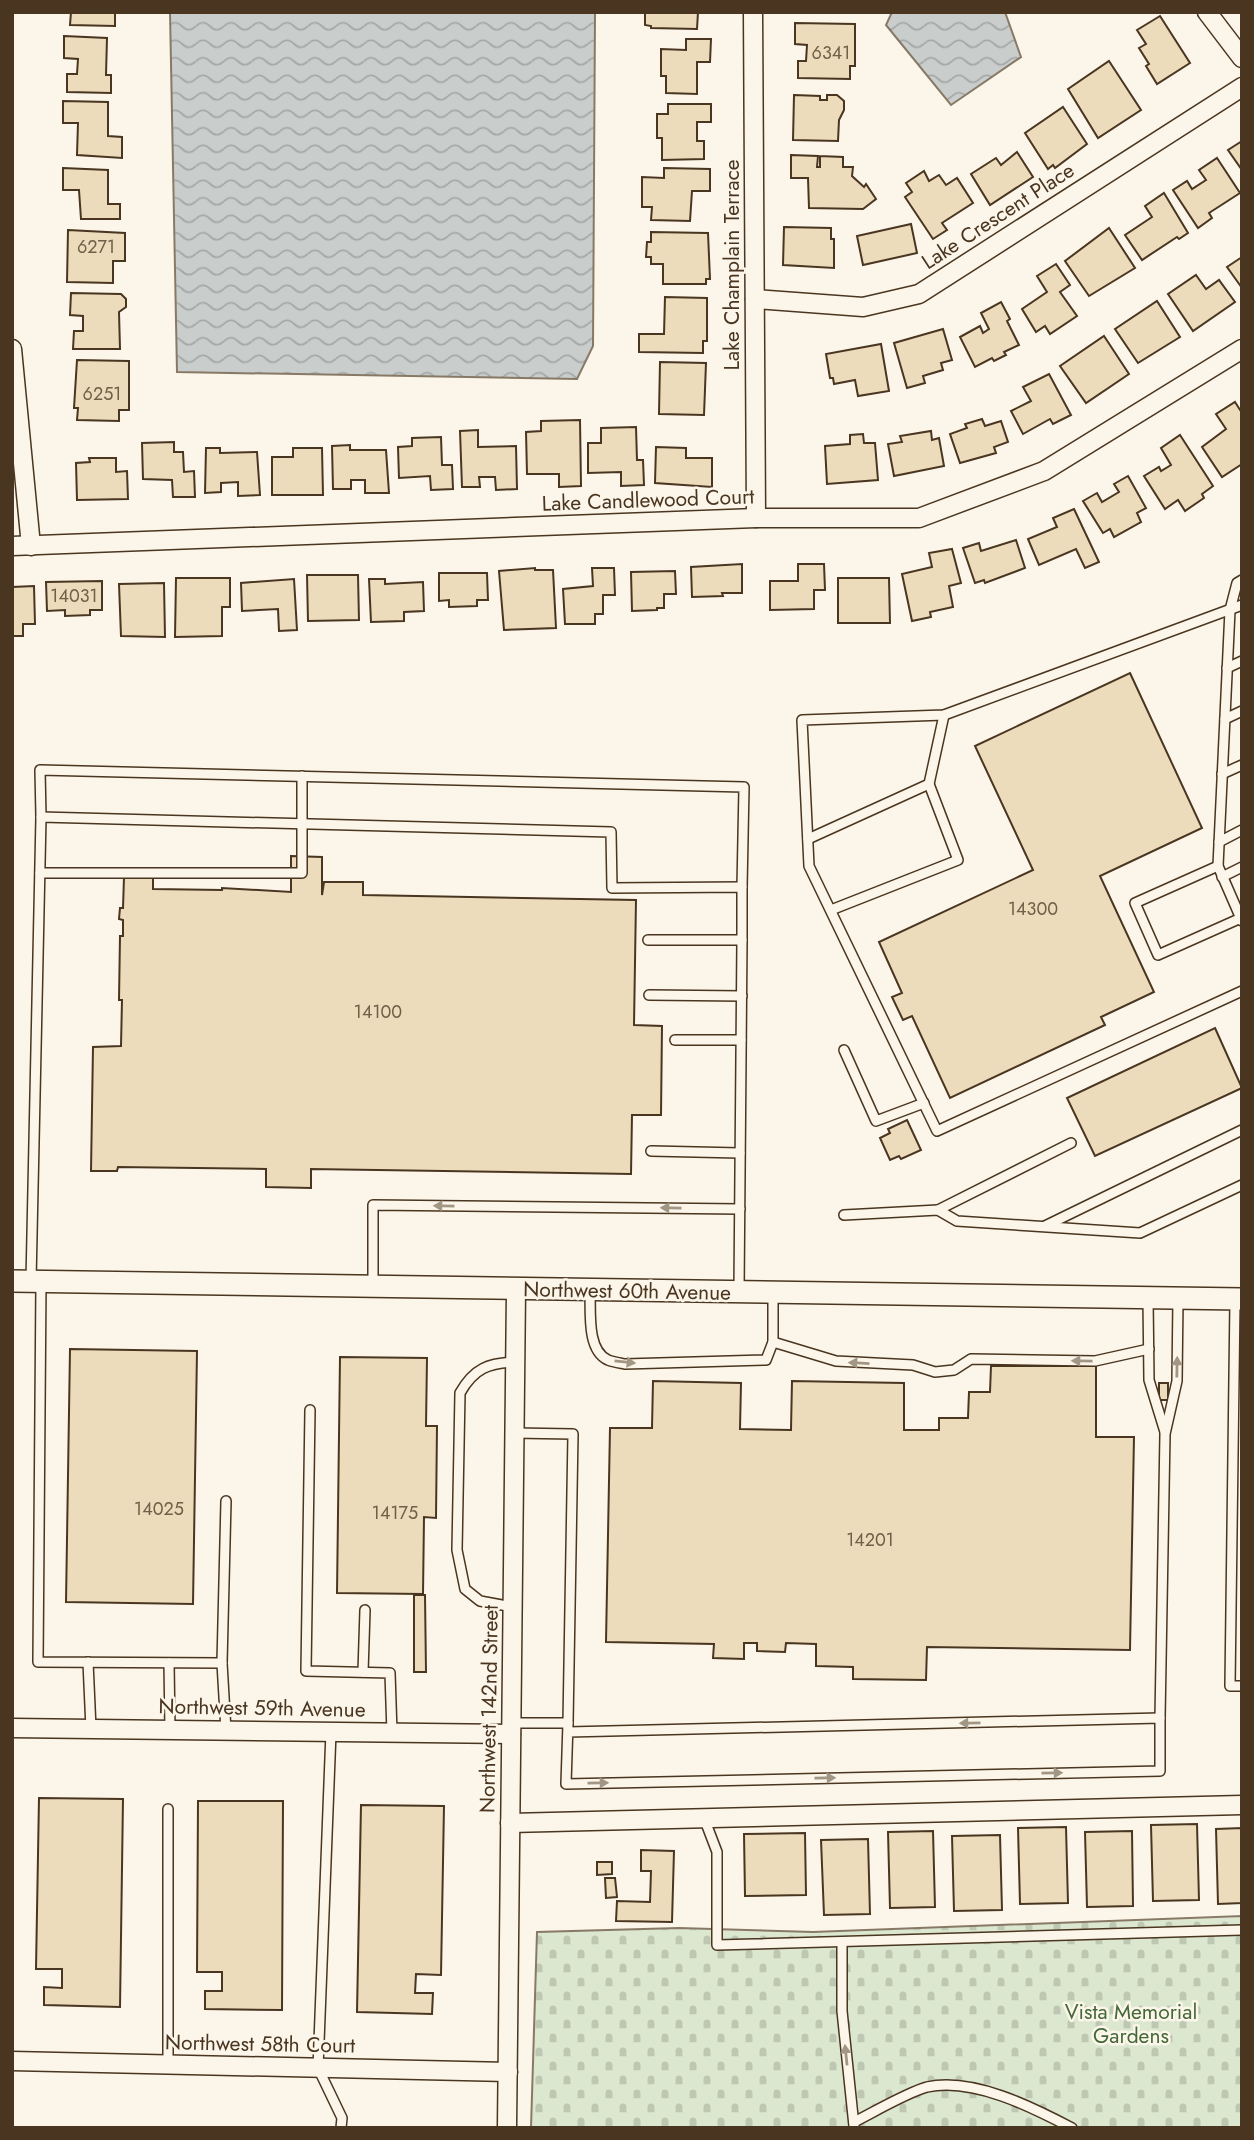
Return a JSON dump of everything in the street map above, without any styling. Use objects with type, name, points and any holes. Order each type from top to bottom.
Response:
[{"type":"street","name":"Lake Champlain Terrace","points":[[754,12],[756,518]]},
{"type":"street","points":[[1207,12],[1242,58]]},
{"type":"street","name":"Lake Crescent Place","points":[[755,299],[863,307],[919,294],[1242,87]]},
{"type":"street","points":[[12,349],[31,546]]},
{"type":"street","name":"Lake Candlewood Court","points":[[12,546],[756,518],[919,519],[1044,471],[1242,349]]},
{"type":"street","name":"Northwest 60th Avenue","points":[[28,1281],[1238,1299]]},
{"type":"street","name":"Northwest 142nd Street","points":[[507,2128],[516,1290]]},
{"type":"street","name":"Northwest 59th Avenue","points":[[12,1728],[331,1732],[511,1729]]},
{"type":"street","points":[[510,1823],[1242,1805]]},
{"type":"street","name":"Northwest 58th Court","points":[[12,2061],[508,2072]]},
{"type":"lane","points":[[1218,866],[1135,903],[1158,955],[1241,920],[1218,866],[1230,610],[1237,583],[1242,580]]},
{"type":"lane","points":[[1242,605],[944,715],[802,720],[810,866],[937,1131],[1242,991]]},
{"type":"lane","points":[[1227,668],[1242,662]]},
{"type":"lane","points":[[1225,719],[1242,711]]},
{"type":"lane","points":[[831,910],[958,860],[929,784],[944,715]]},
{"type":"lane","points":[[1222,774],[1242,765]]},
{"type":"lane","points":[[222,1663],[38,1662],[28,1281],[40,873],[40,770],[744,787],[739,1292]]},
{"type":"lane","points":[[40,873],[302,873],[302,776]]},
{"type":"lane","points":[[808,839],[929,784]]},
{"type":"lane","points":[[41,817],[611,832],[612,888],[742,887]]},
{"type":"lane","points":[[1219,842],[1242,830]]},
{"type":"lane","points":[[1222,877],[1242,867]]},
{"type":"lane","points":[[648,940],[742,940]]},
{"type":"lane","points":[[649,995],[741,996]]},
{"type":"lane","points":[[675,1040],[741,1040]]},
{"type":"lane","points":[[844,1050],[876,1121],[924,1103]]},
{"type":"lane","points":[[1044,1227],[1242,1130]]},
{"type":"lane","points":[[844,1215],[938,1210],[1071,1143]]},
{"type":"lane","points":[[651,1151],[740,1153]]},
{"type":"lane","points":[[938,1210],[957,1221],[1140,1233],[1242,1185]]},
{"type":"lane","points":[[373,1288],[373,1205],[740,1209]]},
{"type":"lane","points":[[590,1290],[592,1331],[597,1350],[607,1360],[625,1364],[766,1360],[773,1342],[773,1293]]},
{"type":"lane","points":[[1148,1299],[1149,1380],[1165,1434]]},
{"type":"lane","points":[[514,1433],[573,1434],[566,1784],[1160,1771],[1165,1434],[1177,1381],[1178,1299]]},
{"type":"lane","points":[[1238,1299],[1230,1686],[1242,1686]]},
{"type":"lane","points":[[773,1342],[836,1361],[913,1365],[934,1372],[954,1370],[971,1359],[1095,1361],[1149,1349]]},
{"type":"lane","points":[[513,1607],[480,1601],[465,1589],[457,1550],[460,1393],[467,1382],[483,1368],[494,1363],[515,1362]]},
{"type":"lane","points":[[310,1410],[306,1671],[390,1673],[393,1732]]},
{"type":"lane","points":[[226,1501],[222,1663],[226,1731]]},
{"type":"lane","points":[[363,1672],[365,1610]]},
{"type":"lane","points":[[88,1662],[91,1729]]},
{"type":"lane","points":[[169,1663],[170,1730]]},
{"type":"lane","points":[[511,1729],[1160,1718]]},
{"type":"lane","points":[[331,1732],[318,2068],[342,2118],[341,2128]]},
{"type":"lane","points":[[167,2064],[168,1810]]},
{"type":"lane","points":[[704,1818],[717,1852],[717,1945],[1242,1930]]},
{"type":"lane","points":[[842,1942],[842,2011],[854,2125],[927,2087],[965,2086],[1017,2101],[1072,2128]]},
{"type":"green space","name":"Vista Memorial Gardens","points":[[1242,1916],[1242,2128],[531,2128],[537,1932],[679,1928],[813,1932]]},
{"type":"water","points":[[170,12],[595,12],[593,346],[577,379],[177,372]]},
{"type":"water","points":[[892,12],[1005,12],[1021,57],[951,105],[886,25]]},
{"type":"building","points":[[71,12],[115,12],[115,26],[70,25]]},
{"type":"building","points":[[645,12],[698,12],[697,29],[651,28],[645,25]]},
{"type":"building","points":[[1160,16],[1190,63],[1157,84],[1139,48],[1146,44],[1137,30]]},
{"type":"building","points":[[795,23],[855,24],[855,66],[850,66],[850,79],[798,78],[798,61],[806,61],[807,45],[795,44]]},
{"type":"building","points":[[64,36],[107,38],[106,75],[111,75],[111,93],[67,92],[67,74],[77,74],[78,59],[64,58]]},
{"type":"building","points":[[686,39],[711,39],[710,62],[697,62],[697,94],[666,93],[666,76],[661,76],[661,49],[686,50]]},
{"type":"building","points":[[1109,61],[1141,110],[1098,138],[1068,89]]},
{"type":"building","points":[[794,95],[820,96],[820,100],[827,100],[827,95],[837,95],[844,101],[844,110],[839,120],[838,141],[793,140]]},
{"type":"building","points":[[63,101],[108,102],[108,136],[122,137],[122,158],[77,155],[78,123],[63,123]]},
{"type":"building","points":[[668,104],[711,104],[711,122],[697,122],[697,141],[704,141],[704,159],[662,160],[662,138],[657,138],[657,114],[668,114]]},
{"type":"building","points":[[1063,107],[1087,144],[1055,168],[1053,165],[1048,169],[1025,133]]},
{"type":"building","points":[[1242,141],[1242,170],[1228,150]]},
{"type":"building","points":[[1017,152],[1033,177],[990,205],[971,174],[996,158],[1001,165]]},
{"type":"building","points":[[791,155],[818,156],[817,167],[820,167],[820,156],[843,157],[843,167],[853,167],[852,176],[864,187],[866,184],[876,199],[863,209],[809,208],[808,178],[791,178]]},
{"type":"building","points":[[1217,158],[1240,193],[1209,213],[1212,218],[1198,228],[1173,190],[1187,181],[1192,189],[1206,180],[1199,170]]},
{"type":"building","points":[[63,168],[108,170],[108,204],[120,204],[120,219],[81,219],[79,190],[63,190]]},
{"type":"building","points":[[664,168],[710,169],[710,191],[692,191],[690,221],[651,220],[652,207],[642,207],[642,177],[664,178]]},
{"type":"building","points":[[924,171],[929,181],[939,175],[946,185],[957,178],[973,203],[942,223],[947,230],[933,239],[905,197],[912,192],[906,183]]},
{"type":"building","points":[[1164,193],[1188,233],[1179,239],[1177,237],[1142,260],[1125,235],[1152,217],[1145,206]]},
{"type":"building","points":[[911,224],[917,253],[863,265],[857,236]]},
{"type":"building","points":[[784,227],[831,228],[831,239],[834,239],[834,268],[783,265]]},
{"type":"building","points":[[1109,228],[1135,268],[1089,296],[1065,261]]},
{"type":"building","points":[[68,230],[125,233],[125,261],[113,261],[113,283],[67,282]]},
{"type":"building","points":[[651,232],[708,233],[710,279],[706,279],[706,284],[663,284],[663,264],[651,264],[651,257],[646,257]]},
{"type":"building","points":[[1242,257],[1242,288],[1227,267]]},
{"type":"building","points":[[1056,264],[1070,285],[1060,292],[1077,316],[1050,334],[1045,326],[1036,332],[1022,309],[1047,292],[1037,276]]},
{"type":"building","points":[[1196,275],[1206,289],[1219,280],[1235,302],[1193,331],[1168,294]]},
{"type":"building","points":[[71,293],[121,294],[126,299],[126,307],[119,312],[120,349],[73,349],[74,331],[83,331],[83,316],[70,315]]},
{"type":"building","points":[[665,297],[707,298],[707,341],[703,341],[703,353],[639,352],[639,334],[664,334]]},
{"type":"building","points":[[1157,301],[1180,337],[1138,363],[1115,329]]},
{"type":"building","points":[[1001,302],[1019,345],[1004,352],[1006,355],[994,361],[992,358],[975,367],[960,337],[980,326],[983,333],[989,329],[981,313]]},
{"type":"building","points":[[943,329],[952,360],[941,363],[943,370],[923,376],[925,383],[907,388],[894,343]]},
{"type":"building","points":[[1104,336],[1129,374],[1086,403],[1060,366]]},
{"type":"building","points":[[881,344],[889,391],[858,396],[855,380],[834,384],[833,378],[830,378],[826,354]]},
{"type":"building","points":[[77,360],[129,361],[129,410],[119,410],[119,421],[77,420],[78,408],[74,408]]},
{"type":"building","points":[[660,362],[706,363],[704,415],[659,414]]},
{"type":"building","points":[[1049,374],[1071,415],[1053,424],[1050,419],[1023,434],[1011,411],[1031,401],[1023,387]]},
{"type":"building","points":[[1235,402],[1242,413],[1242,464],[1222,477],[1202,447],[1226,429],[1216,414]]},
{"type":"building","points":[[982,419],[985,426],[1001,421],[1008,442],[994,447],[996,453],[960,463],[950,434],[967,428],[965,424]]},
{"type":"building","points":[[580,420],[581,486],[559,487],[559,474],[527,474],[526,432],[541,431],[541,421]]},
{"type":"building","points":[[636,427],[637,460],[643,460],[644,485],[621,486],[621,472],[588,473],[588,443],[601,443],[601,428]]},
{"type":"building","points":[[478,430],[478,447],[516,446],[517,489],[496,490],[495,477],[479,477],[480,487],[462,487],[460,431]]},
{"type":"building","points":[[931,431],[932,440],[939,438],[944,466],[894,476],[888,444],[902,442],[900,436]]},
{"type":"building","points":[[863,434],[864,443],[875,443],[878,480],[827,484],[825,446],[850,444],[850,435]]},
{"type":"building","points":[[1180,435],[1213,486],[1202,494],[1204,498],[1185,511],[1178,500],[1165,509],[1144,476],[1159,467],[1161,471],[1171,465],[1161,448]]},
{"type":"building","points":[[441,437],[442,465],[452,465],[453,489],[431,490],[430,476],[399,478],[398,447],[412,446],[412,438]]},
{"type":"building","points":[[174,442],[174,452],[183,452],[184,472],[194,471],[195,497],[173,497],[172,480],[143,479],[142,443]]},
{"type":"building","points":[[350,445],[350,450],[386,450],[389,493],[365,493],[365,480],[351,480],[351,489],[333,489],[332,446]]},
{"type":"building","points":[[656,447],[686,448],[686,458],[712,458],[712,487],[655,483]]},
{"type":"building","points":[[206,448],[220,448],[220,453],[257,452],[260,495],[238,496],[238,482],[221,483],[221,492],[205,493]]},
{"type":"building","points":[[293,448],[322,448],[323,495],[272,495],[272,457],[293,457]]},
{"type":"building","points":[[89,458],[116,458],[116,472],[127,471],[128,499],[77,500],[76,463],[90,462]]},
{"type":"building","points":[[1128,476],[1146,508],[1137,513],[1141,522],[1114,537],[1110,529],[1103,533],[1083,501],[1097,493],[1102,502],[1119,492],[1114,484]]},
{"type":"building","points":[[1074,509],[1099,562],[1085,568],[1076,549],[1039,565],[1028,539],[1057,527],[1053,518]]},
{"type":"building","points":[[1016,540],[1025,568],[985,583],[984,580],[975,583],[963,548],[979,543],[981,551]]},
{"type":"building","points":[[952,549],[961,583],[949,586],[953,607],[930,612],[931,617],[912,621],[902,574],[932,567],[929,553]]},
{"type":"building","points":[[742,564],[742,593],[692,597],[691,567]]},
{"type":"building","points":[[798,564],[824,564],[825,590],[814,590],[814,609],[770,610],[770,581],[798,581]]},
{"type":"building","points":[[535,568],[553,570],[556,628],[504,630],[499,571]]},
{"type":"building","points":[[592,568],[614,568],[615,595],[603,595],[603,614],[595,614],[595,624],[565,624],[563,589],[593,586]]},
{"type":"building","points":[[675,571],[676,594],[664,594],[664,608],[632,611],[631,572]]},
{"type":"building","points":[[439,573],[487,573],[488,600],[477,600],[477,606],[449,607],[449,600],[439,601]]},
{"type":"building","points":[[307,575],[358,575],[359,620],[308,621]]},
{"type":"building","points":[[176,578],[230,578],[230,607],[222,607],[222,636],[175,637]]},
{"type":"building","points":[[838,578],[889,578],[890,623],[838,623]]},
{"type":"building","points":[[294,579],[297,630],[279,631],[278,609],[242,611],[241,583]]},
{"type":"building","points":[[369,579],[385,579],[385,584],[423,582],[424,611],[404,612],[404,621],[371,622]]},
{"type":"building","points":[[102,581],[102,610],[90,610],[90,615],[65,616],[65,610],[47,611],[46,582]]},
{"type":"building","points":[[164,583],[165,637],[121,636],[119,584]]},
{"type":"building","points":[[34,586],[35,624],[23,624],[23,636],[12,636],[12,587]]},
{"type":"building","points":[[1130,673],[1202,828],[1100,876],[1154,992],[1101,1017],[1105,1025],[950,1098],[912,1016],[903,1020],[892,997],[902,993],[879,942],[1033,870],[975,746]]},
{"type":"building","points":[[291,856],[322,857],[322,895],[324,882],[363,882],[363,895],[636,900],[634,1025],[662,1026],[661,1115],[632,1115],[631,1174],[311,1169],[311,1188],[266,1187],[266,1169],[118,1167],[117,1171],[91,1171],[93,1047],[121,1046],[120,936],[123,936],[123,920],[119,919],[120,908],[123,908],[124,877],[153,878],[153,889],[222,888],[291,892]]},
{"type":"building","points":[[1215,1028],[1242,1088],[1095,1156],[1067,1098]]},
{"type":"building","points":[[907,1120],[921,1150],[901,1159],[899,1156],[890,1160],[880,1138],[890,1133],[888,1129]]},
{"type":"building","points":[[70,1349],[197,1351],[193,1604],[66,1602]]},
{"type":"building","points":[[340,1357],[427,1358],[426,1426],[437,1426],[436,1518],[424,1517],[423,1594],[337,1593]]},
{"type":"building","points":[[991,1366],[1096,1366],[1096,1437],[1134,1437],[1130,1650],[927,1647],[926,1680],[853,1679],[853,1667],[816,1666],[816,1644],[786,1643],[785,1652],[757,1651],[757,1643],[744,1643],[744,1659],[713,1658],[714,1644],[606,1642],[610,1428],[652,1428],[653,1381],[741,1383],[740,1429],[791,1430],[792,1381],[904,1383],[904,1430],[939,1430],[939,1418],[968,1418],[969,1392],[990,1392]]},
{"type":"building","points":[[1159,1383],[1168,1383],[1168,1400],[1159,1400]]},
{"type":"building","points":[[414,1595],[425,1595],[426,1672],[414,1672]]},
{"type":"building","points":[[39,1798],[123,1799],[120,2007],[44,2005],[44,1987],[62,1988],[62,1969],[36,1969]]},
{"type":"building","points":[[198,1801],[283,1801],[282,2010],[205,2009],[205,1991],[222,1991],[222,1972],[197,1972]]},
{"type":"building","points":[[361,1805],[444,1806],[441,1975],[416,1974],[415,1993],[433,1993],[432,2014],[357,2012]]},
{"type":"building","points":[[1197,1824],[1199,1900],[1153,1901],[1151,1825]]},
{"type":"building","points":[[1066,1827],[1068,1903],[1020,1904],[1018,1828]]},
{"type":"building","points":[[1242,1828],[1242,1903],[1218,1904],[1216,1829]]},
{"type":"building","points":[[933,1831],[935,1907],[890,1908],[888,1832]]},
{"type":"building","points":[[1132,1831],[1133,1906],[1087,1907],[1085,1832]]},
{"type":"building","points":[[805,1833],[806,1895],[745,1896],[744,1834]]},
{"type":"building","points":[[1000,1835],[1002,1910],[954,1911],[952,1836]]},
{"type":"building","points":[[868,1839],[870,1914],[824,1915],[821,1840]]},
{"type":"building","points":[[641,1850],[674,1851],[672,1922],[616,1921],[617,1901],[650,1902],[651,1871],[641,1871]]},
{"type":"building","points":[[597,1862],[612,1862],[612,1874],[597,1875]]},
{"type":"building","points":[[605,1878],[615,1878],[617,1897],[606,1898]]}]
